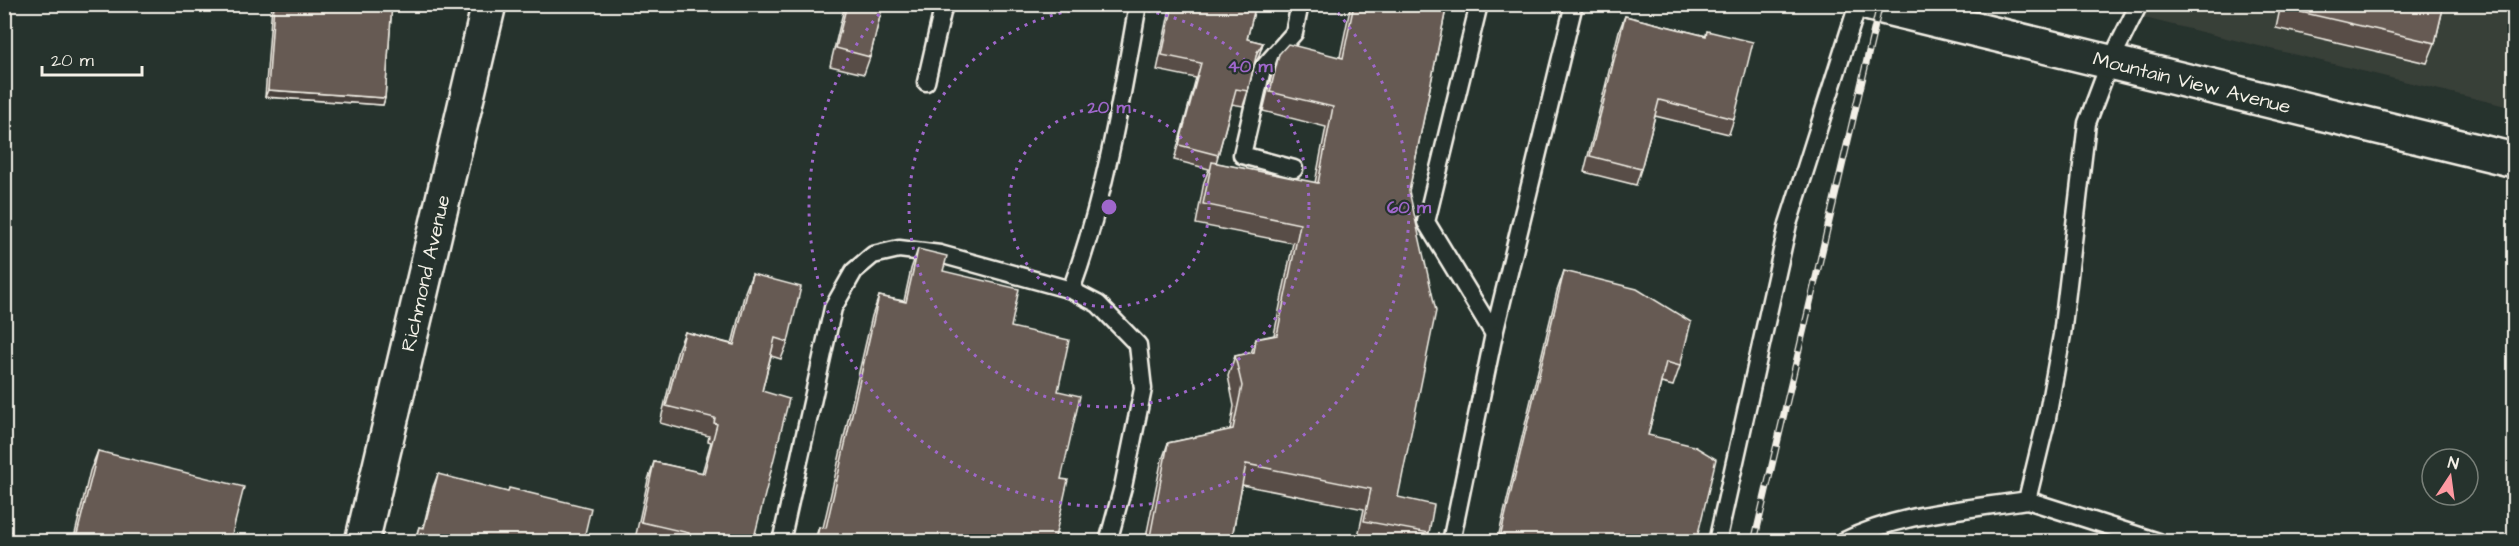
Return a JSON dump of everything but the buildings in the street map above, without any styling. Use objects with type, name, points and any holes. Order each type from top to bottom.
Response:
[{"type":"street","name":"Richmond Avenue","points":[[362,542],[489,4]]},
{"type":"street","name":"Mountain View Avenue","points":[[1870,4],[2514,160]]},
{"type":"lane","points":[[926,82],[944,4]]},
{"type":"lane","points":[[1071,290],[1087,248],[1110,156],[1138,4]]},
{"type":"lane","points":[[1294,169],[1242,155],[1262,69],[1294,33],[1300,4]]},
{"type":"lane","points":[[1479,4],[1426,222],[1494,334]]},
{"type":"lane","points":[[1451,542],[1494,334],[1574,4]]},
{"type":"lane","points":[[1717,542],[1788,224],[1858,4]]},
{"type":"lane","points":[[2026,500],[2047,418],[2062,335],[2087,123],[2109,62],[2139,4]]},
{"type":"lane","points":[[780,542],[833,308],[854,271],[873,255],[899,249],[940,254],[1071,290],[1098,304],[1138,345],[1143,390],[1123,487],[1108,542]]},
{"type":"lane","points":[[1842,542],[1884,524],[1918,516],[2026,500],[2159,542]]},
{"type":"shaded area","points":[[2091,5],[2514,5],[2514,108]]},
{"type":"railway","points":[[1754,542],[1880,4]]},
{"type":"railway","points":[[4,523],[12,542]]}]
